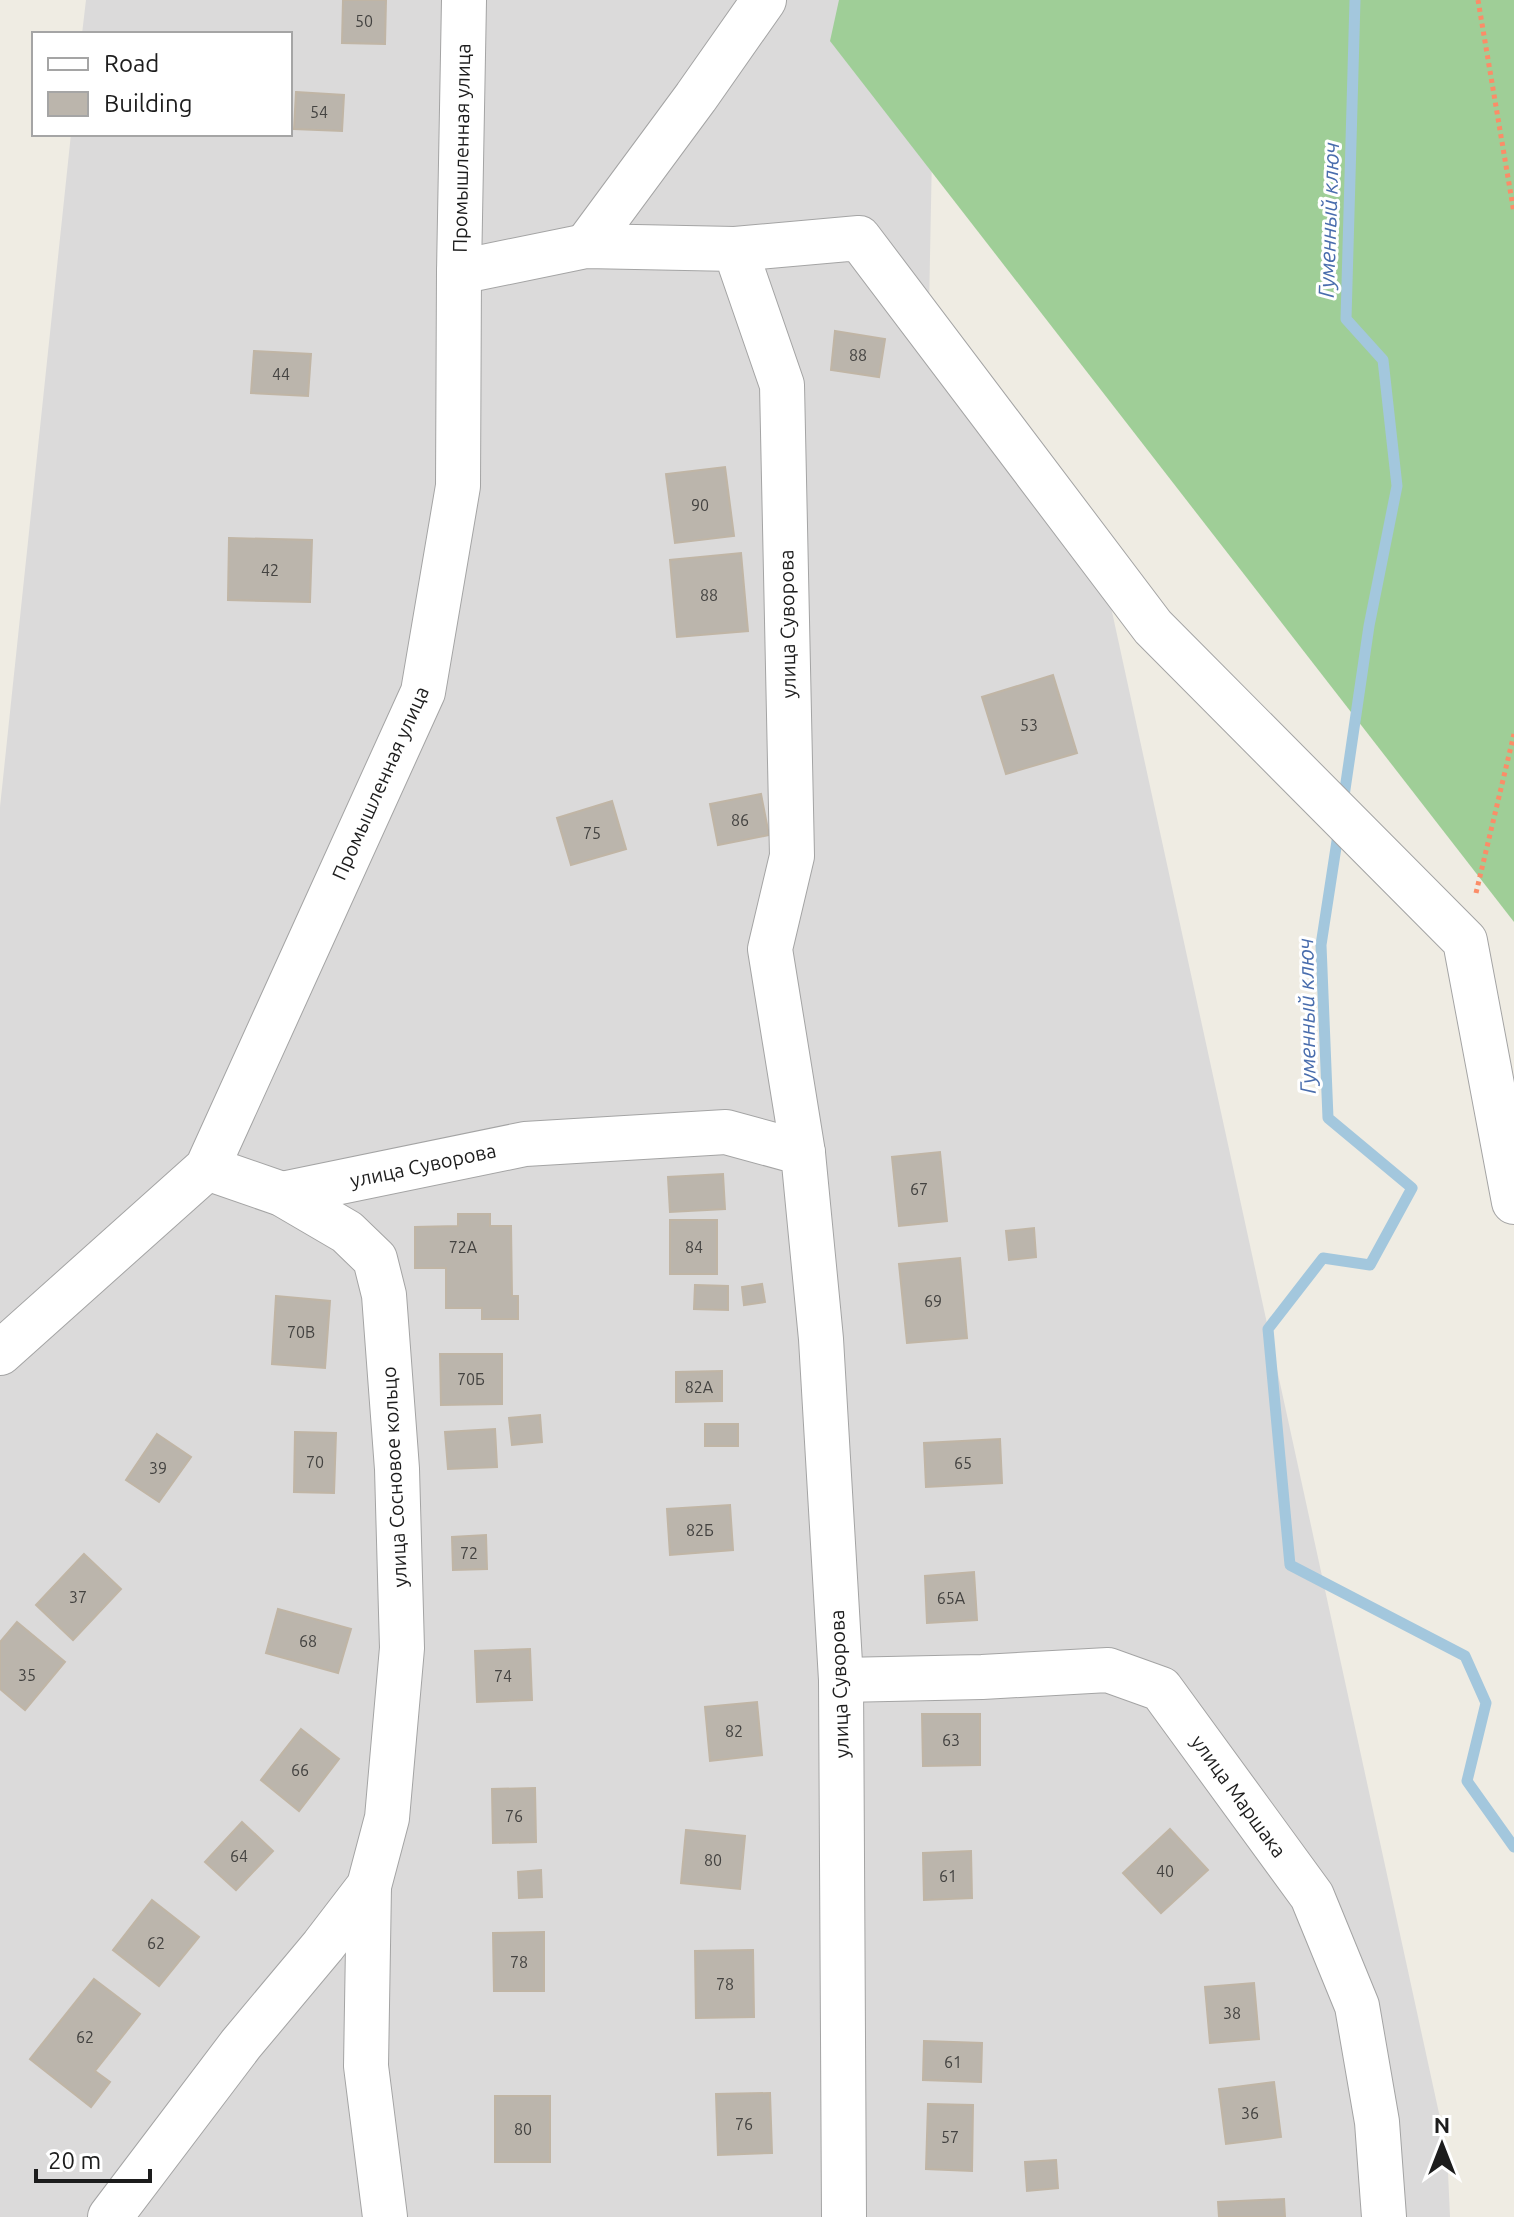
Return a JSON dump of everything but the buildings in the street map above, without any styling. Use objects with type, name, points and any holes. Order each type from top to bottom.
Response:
[{"type":"street","name":"Промышленная улица","points":[[0,1353],[207,1168],[423,692],[458,486],[464,0]]},
{"type":"street","points":[[586,246],[764,0]]},
{"type":"street","points":[[459,272],[586,246],[735,249],[859,238],[1153,627],[1465,941],[1514,1202]]},
{"type":"street","name":"улица Суворова","points":[[735,249],[782,385],[792,856],[770,949],[803,1153],[821,1339],[841,1680],[844,2217]]},
{"type":"street","name":"улица Суворова","points":[[282,1194],[525,1144],[726,1132],[803,1153]]},
{"type":"street","name":"улица Сосновое кольцо","points":[[207,1168],[282,1194],[347,1232],[375,1259],[384,1295],[397,1469],[402,1648],[387,1818],[369,1886],[366,2066],[385,2217]]},
{"type":"street","name":"улица Маршака","points":[[841,1680],[1108,1670],[1161,1689],[1312,1896],[1357,2006],[1377,2122],[1384,2217]]},
{"type":"street","name":"улица Сосновое кольцо","points":[[110,2217],[241,2044],[369,1886]]},
{"type":"path","points":[[1478,0],[1514,213]]},
{"type":"path","points":[[1465,941],[1514,734]]},
{"type":"shaded area","points":[[86,0],[935,0],[929,308],[1104,575],[1447,2150],[1450,2217],[0,2217],[0,807],[71,136],[292,136],[292,32],[82,32]]},
{"type":"green space","points":[[839,0],[1514,0],[1514,922],[830,41]]},
{"type":"waterway","name":"Гуменный ключ","points":[[1343,803],[1369,626],[1397,486],[1383,360],[1346,319],[1355,0]]},
{"type":"waterway","name":"Гуменный ключ","points":[[1339,828],[1321,945],[1328,1118],[1412,1188],[1370,1265],[1323,1258],[1268,1329],[1290,1565],[1465,1656],[1486,1703],[1467,1781],[1514,1847]]}]
